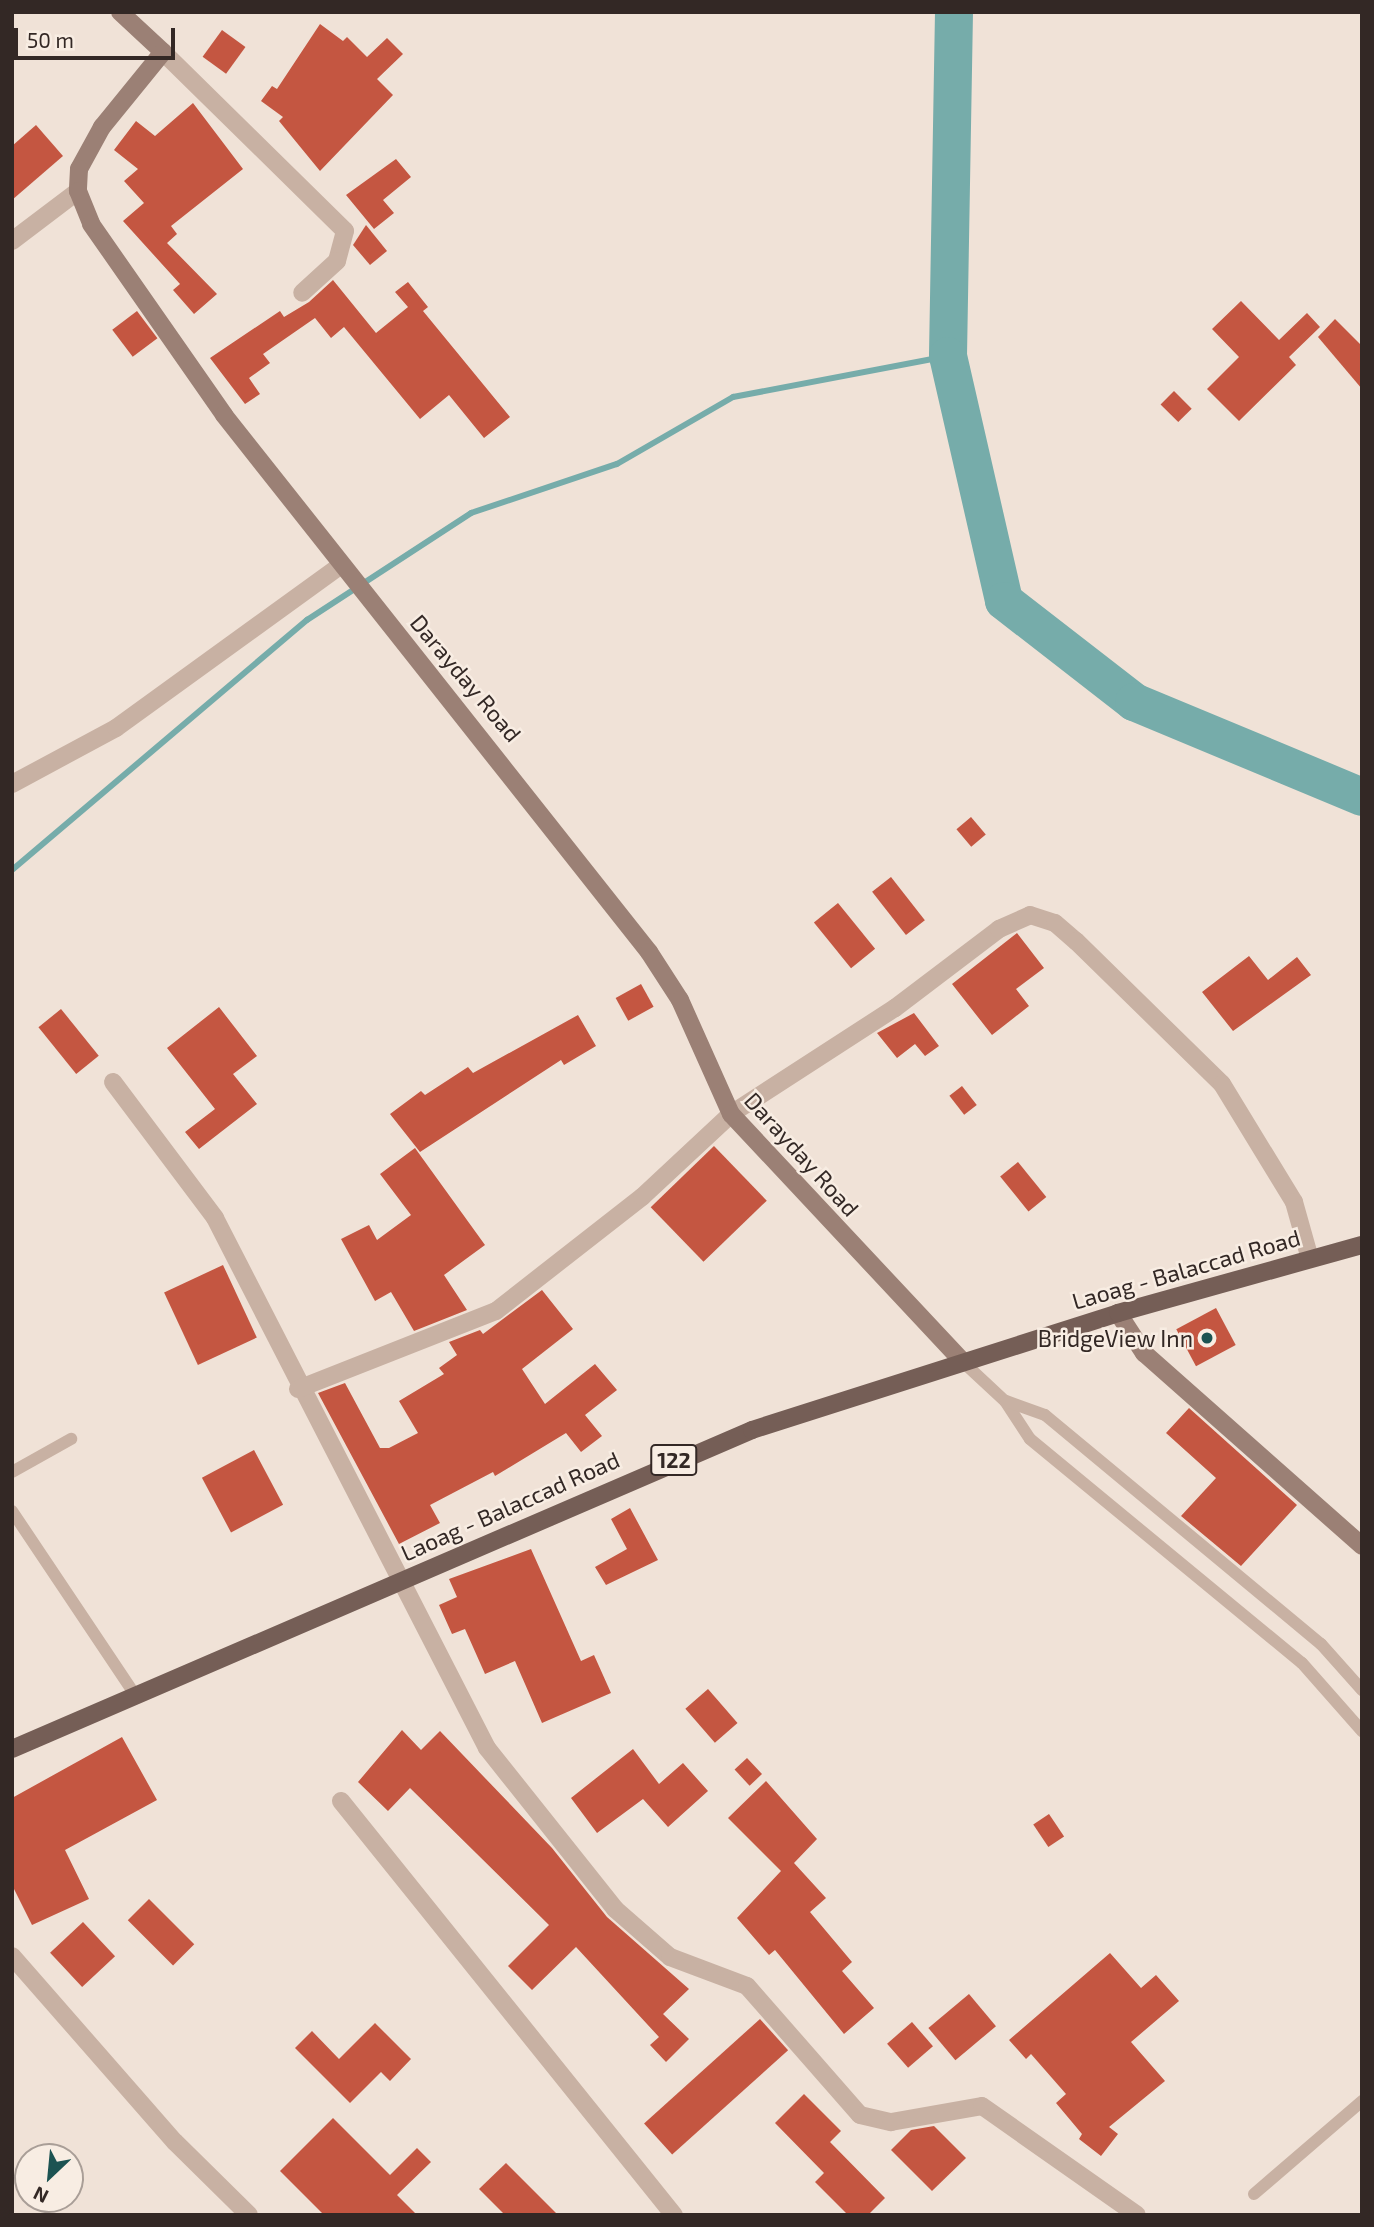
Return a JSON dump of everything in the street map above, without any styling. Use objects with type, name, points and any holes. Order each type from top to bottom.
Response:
[{"type":"main road","name":"Laoag - Balaccad Road","points":[[12,1749],[134,1693],[400,1582],[691,1453],[1118,1313],[1362,1245]]},
{"type":"street","points":[[120,12],[345,231],[337,261],[302,293]]},
{"type":"street","points":[[12,241],[78,191],[89,146],[163,52]]},
{"type":"street","name":"Darayday Road","points":[[78,191],[91,224],[224,415],[345,570],[530,793],[665,973],[731,1114],[963,1362]]},
{"type":"street","points":[[12,784],[116,728],[345,570]]},
{"type":"street","points":[[298,1389],[496,1311],[642,1197],[731,1114],[895,1008],[999,929],[1041,916],[1076,942],[1222,1084],[1294,1202],[1310,1259]]},
{"type":"street","points":[[113,1082],[215,1218],[298,1389],[487,1748],[580,1869],[643,1936],[685,1965],[728,1975],[747,1986],[860,2115],[891,2122],[982,2106],[1137,2215]]},
{"type":"street","points":[[1118,1313],[1144,1353],[1362,1546]]},
{"type":"street","points":[[341,1801],[674,2215]]},
{"type":"street","points":[[12,1955],[175,2141],[249,2215]]},
{"type":"lane","points":[[963,1362],[1005,1401],[1030,1439],[1303,1663],[1362,1731]]},
{"type":"lane","points":[[1005,1401],[1045,1415],[1321,1644],[1362,1690]]},
{"type":"lane","points":[[12,1472],[71,1439]]},
{"type":"lane","points":[[12,1511],[134,1693]]},
{"type":"lane","points":[[1254,2194],[1362,2101]]},
{"type":"building","points":[[320,24],[343,41],[347,37],[367,57],[387,38],[403,54],[377,79],[393,95],[320,171],[279,121],[283,117],[261,101],[272,86],[277,89]]},
{"type":"building","points":[[222,30],[245,47],[226,74],[203,57]]},
{"type":"building","points":[[193,103],[243,169],[171,226],[177,234],[167,243],[217,294],[194,314],[173,290],[180,284],[123,221],[144,203],[124,181],[138,169],[114,150],[136,121],[155,136]]},
{"type":"building","points":[[36,125],[63,156],[12,200],[12,146]]},
{"type":"building","points":[[396,159],[411,177],[383,200],[394,213],[374,229],[346,195]]},
{"type":"building","points":[[366,225],[387,251],[370,265],[353,245]]},
{"type":"building","points":[[333,280],[376,333],[408,307],[395,292],[408,282],[428,307],[423,311],[510,417],[484,438],[449,395],[420,419],[344,327],[331,338],[315,318],[263,354],[270,363],[249,378],[260,394],[245,404],[210,358],[280,311],[284,317],[309,302]]},
{"type":"building","points":[[1241,301],[1279,340],[1307,313],[1320,327],[1289,357],[1296,365],[1239,421],[1207,389],[1239,357],[1212,329]]},
{"type":"building","points":[[137,311],[157,338],[133,357],[112,330]]},
{"type":"building","points":[[1335,319],[1362,346],[1362,389],[1318,337]]},
{"type":"building","points":[[1174,391],[1192,409],[1178,422],[1161,404]]},
{"type":"building","points":[[971,817],[986,835],[971,847],[956,829]]},
{"type":"building","points":[[891,877],[925,920],[906,935],[872,892]]},
{"type":"building","points":[[838,903],[875,949],[851,968],[814,923]]},
{"type":"building","points":[[1017,933],[1044,968],[1016,989],[1029,1006],[992,1035],[952,984]]},
{"type":"building","points":[[1249,956],[1268,980],[1297,957],[1311,975],[1233,1031],[1202,992]]},
{"type":"building","points":[[641,984],[654,1007],[628,1021],[616,998]]},
{"type":"building","points":[[219,1007],[257,1056],[233,1074],[257,1104],[199,1149],[185,1132],[215,1109],[167,1048]]},
{"type":"building","points":[[61,1009],[99,1056],[76,1074],[38,1027]]},
{"type":"building","points":[[914,1013],[939,1046],[925,1056],[915,1044],[897,1058],[877,1033]]},
{"type":"building","points":[[578,1015],[596,1046],[564,1065],[561,1060],[420,1152],[390,1114],[421,1091],[425,1095],[468,1067],[473,1073]]},
{"type":"building","points":[[962,1086],[977,1105],[964,1115],[949,1096]]},
{"type":"building","points":[[714,1146],[767,1201],[703,1262],[651,1207]]},
{"type":"building","points":[[415,1148],[485,1245],[444,1275],[467,1310],[414,1331],[391,1292],[375,1301],[341,1239],[369,1225],[377,1240],[411,1215],[380,1174]]},
{"type":"building","points":[[1018,1162],[1046,1197],[1028,1211],[1000,1176]]},
{"type":"building","points":[[223,1265],[257,1338],[198,1365],[164,1292]]},
{"type":"building","points":[[542,1290],[573,1329],[522,1369],[545,1404],[595,1364],[617,1390],[585,1415],[602,1436],[581,1452],[566,1433],[495,1476],[493,1472],[430,1505],[440,1523],[399,1544],[318,1393],[345,1383],[380,1448],[389,1448],[418,1433],[399,1401],[444,1374],[439,1368],[457,1355],[449,1342],[480,1330],[483,1334]]},
{"type":"building","name":"BridgeView Inn","points":[[1216,1308],[1236,1345],[1196,1366],[1176,1329]]},
{"type":"building","points":[[1189,1408],[1297,1505],[1241,1566],[1181,1516],[1216,1478],[1166,1433]]},
{"type":"building","points":[[254,1450],[283,1505],[231,1532],[202,1478]]},
{"type":"building","points":[[630,1508],[658,1560],[606,1585],[595,1567],[627,1549],[611,1519]]},
{"type":"building","points":[[531,1549],[581,1661],[594,1655],[611,1693],[542,1723],[515,1661],[485,1674],[465,1629],[452,1634],[439,1605],[457,1597],[449,1579]]},
{"type":"building","points":[[708,1689],[738,1723],[715,1743],[685,1709]]},
{"type":"building","points":[[402,1730],[421,1750],[440,1731],[552,1848],[607,1917],[689,1989],[663,2014],[689,2039],[666,2062],[650,2045],[659,2037],[576,1947],[532,1990],[508,1966],[549,1925],[410,1788],[388,1811],[358,1782]]},
{"type":"building","points":[[122,1737],[157,1800],[65,1850],[89,1899],[32,1925],[12,1885],[12,1798]]},
{"type":"building","points":[[633,1749],[659,1784],[683,1763],[708,1791],[668,1827],[643,1799],[597,1833],[571,1798]]},
{"type":"building","points":[[747,1758],[762,1774],[750,1786],[735,1770]]},
{"type":"building","points":[[766,1781],[817,1839],[794,1863],[826,1898],[810,1912],[852,1962],[842,1971],[874,2008],[844,2034],[775,1950],[769,1955],[737,1918],[781,1871],[728,1818]]},
{"type":"building","points":[[1049,1814],[1064,1836],[1048,1847],[1033,1825]]},
{"type":"building","points":[[149,1899],[194,1944],[173,1965],[128,1920]]},
{"type":"building","points":[[83,1922],[115,1956],[82,1987],[50,1953]]},
{"type":"building","points":[[1110,1953],[1141,1988],[1156,1975],[1179,2001],[1131,2042],[1165,2081],[1109,2127],[1118,2134],[1101,2156],[1079,2139],[1082,2134],[1056,2103],[1066,2094],[1031,2054],[1026,2059],[1009,2040]]},
{"type":"building","points":[[969,1994],[996,2026],[955,2060],[928,2028]]},
{"type":"building","points":[[760,2019],[788,2050],[672,2155],[644,2123]]},
{"type":"building","points":[[912,2022],[933,2046],[908,2068],[887,2044]]},
{"type":"building","points":[[375,2023],[411,2059],[390,2081],[381,2072],[350,2103],[295,2048],[312,2031],[339,2059]]},
{"type":"building","points":[[804,2094],[841,2131],[830,2142],[885,2198],[868,2215],[848,2215],[815,2182],[824,2173],[775,2123]]},
{"type":"building","points":[[333,2118],[390,2175],[417,2148],[431,2162],[397,2195],[417,2215],[324,2215],[280,2171]]},
{"type":"building","points":[[934,2126],[966,2158],[932,2191],[891,2150],[911,2130]]},
{"type":"building","points":[[506,2163],[558,2215],[505,2215],[479,2189]]},
{"type":"waterway","points":[[954,12],[948,356],[1004,601],[1134,702],[1362,797]]},
{"type":"waterway","points":[[12,870],[307,620],[471,513],[617,464],[733,397],[948,356]]},
{"type":"place","name":"BridgeView Inn","points":[[1207,1338]]}]
